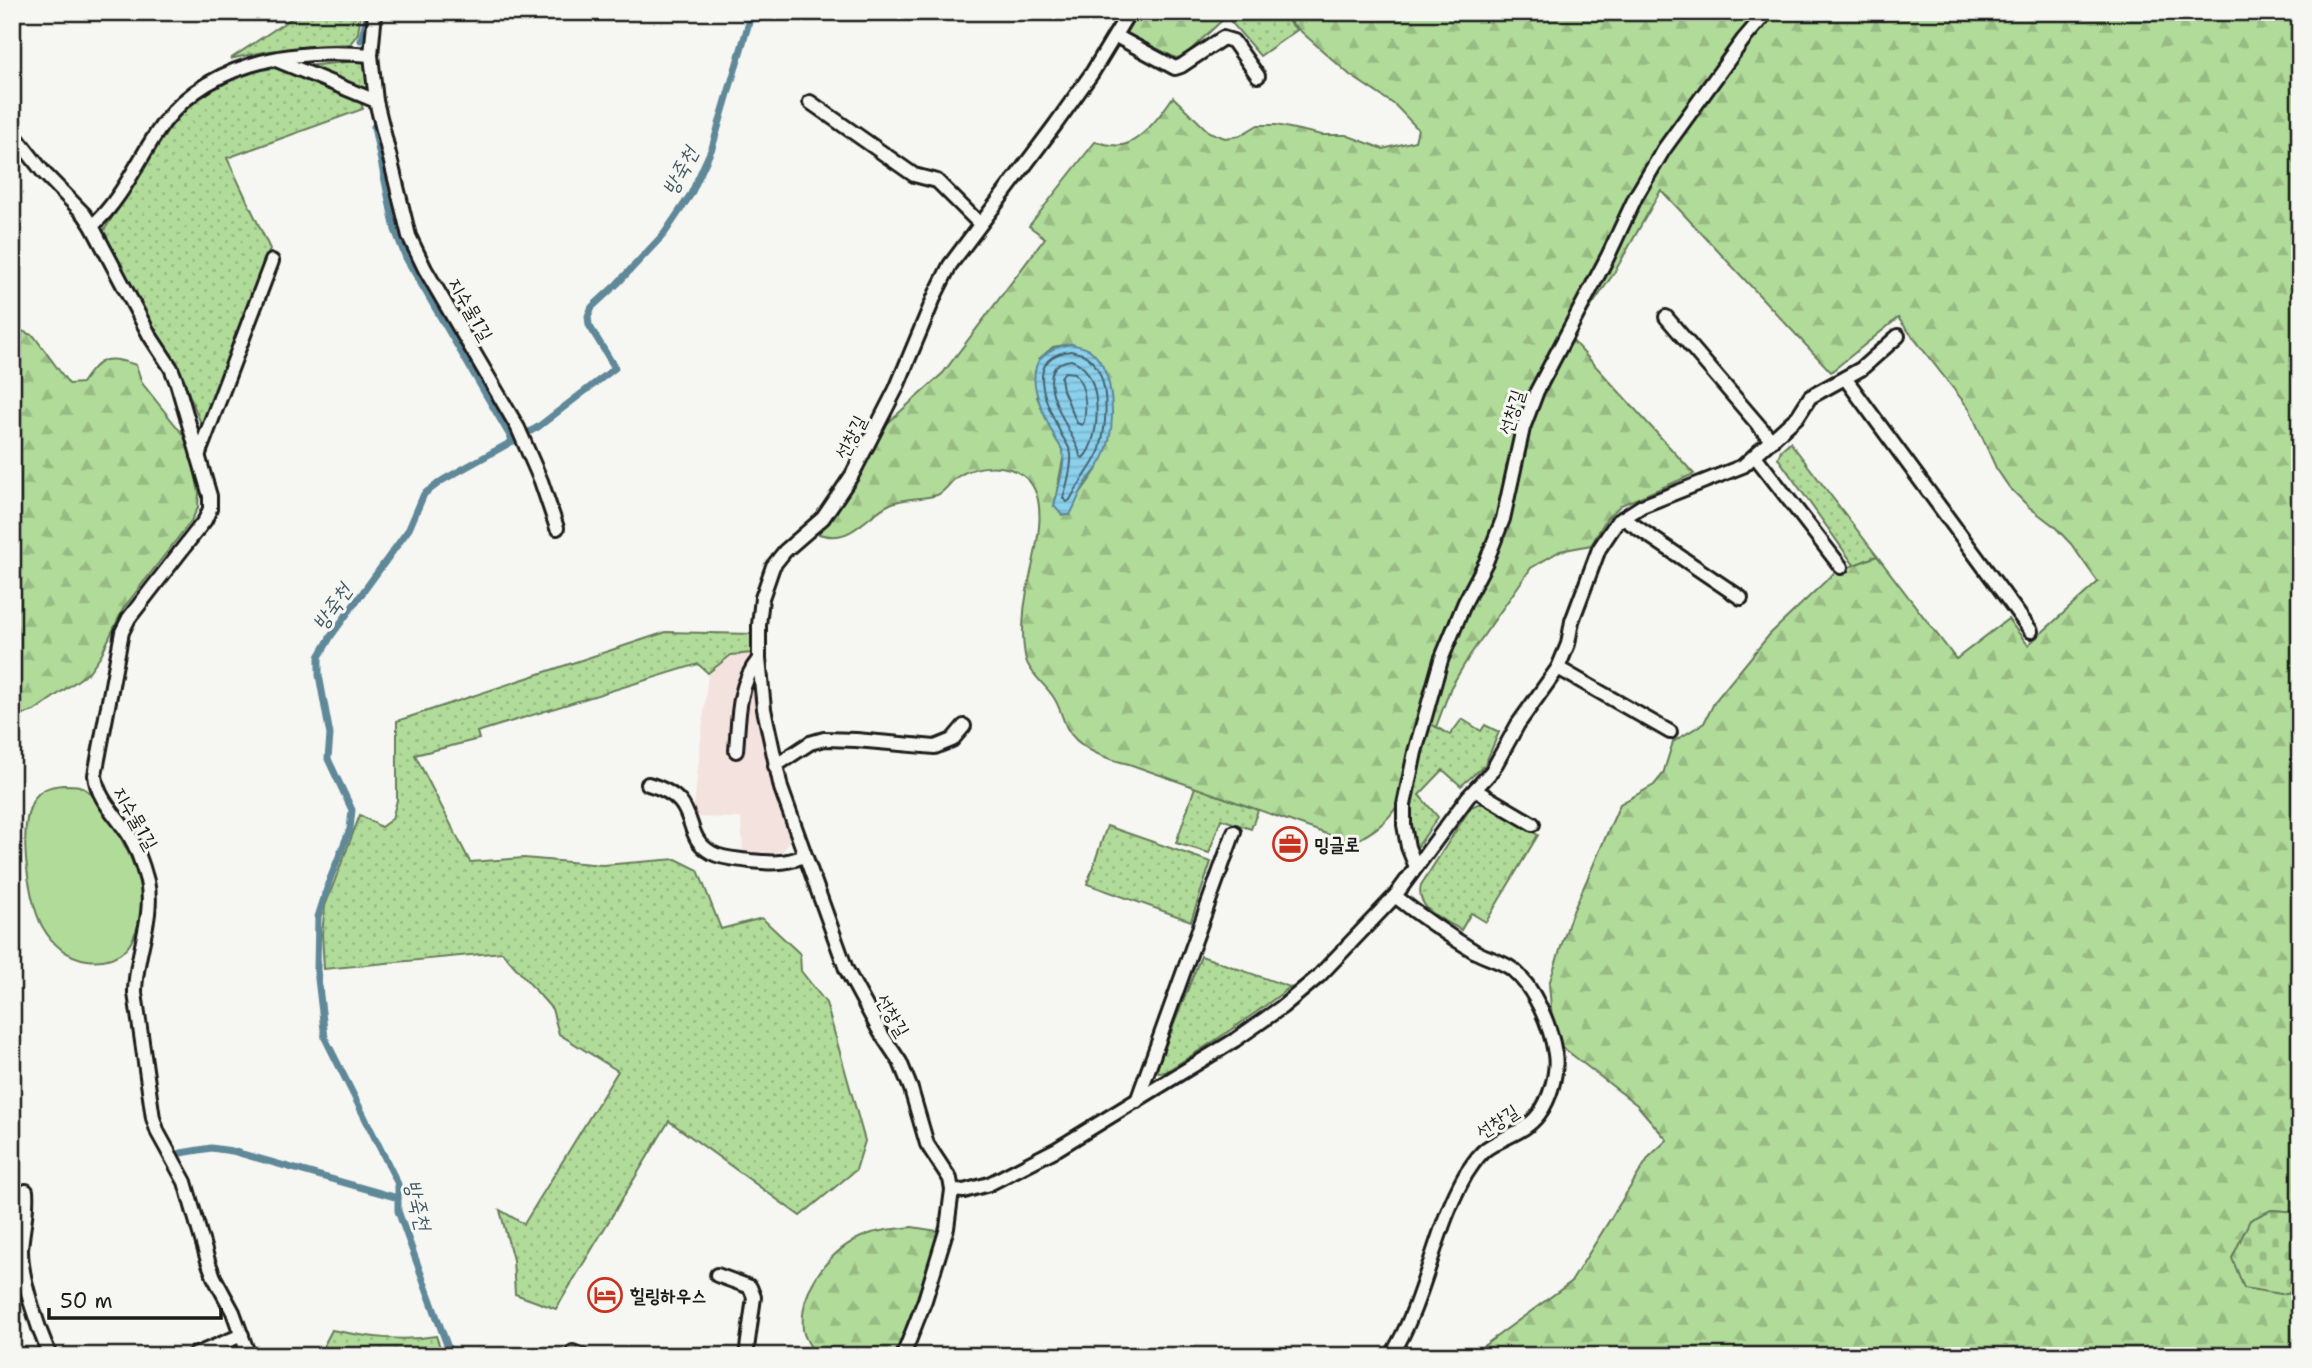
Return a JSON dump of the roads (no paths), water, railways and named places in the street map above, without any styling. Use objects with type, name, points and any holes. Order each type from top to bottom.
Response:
[{"type":"lane","name":"지수물1길","points":[[375,12],[371,55],[376,101],[409,236],[425,269],[518,428],[541,481],[557,528]]},
{"type":"lane","name":"선창길","points":[[952,1190],[950,1179],[927,1144],[900,1062],[880,1032],[846,969],[780,788],[764,709],[759,659],[762,598],[773,566],[785,551],[823,518],[838,498],[896,389],[945,275],[1047,136],[1116,36],[1129,12]]},
{"type":"lane","name":"선창길","points":[[1416,867],[1408,848],[1404,825],[1404,805],[1415,752],[1441,660],[1503,519],[1523,428],[1537,391],[1608,256],[1636,196],[1664,149],[1743,40],[1767,12]]},
{"type":"lane","points":[[1116,36],[1175,68],[1223,38],[1228,38],[1258,76]]},
{"type":"lane","points":[[92,226],[121,194],[156,133],[174,109],[194,91],[216,77],[241,67],[275,60],[332,54],[371,55]]},
{"type":"lane","points":[[275,60],[376,101]]},
{"type":"lane","points":[[810,102],[914,175],[937,181],[980,224]]},
{"type":"lane","name":"지수물1길","points":[[12,132],[44,173],[84,214],[150,336],[171,368],[191,426],[209,496],[210,509],[205,520],[129,618],[122,632],[95,775],[101,795],[130,838],[146,880],[149,897],[135,973],[135,993],[153,1118],[158,1133],[185,1182],[211,1269],[249,1356]]},
{"type":"lane","points":[[198,456],[272,261]]},
{"type":"lane","points":[[1666,317],[1772,441]]},
{"type":"lane","points":[[903,1356],[925,1300],[947,1228],[952,1190],[964,1191],[989,1184],[1057,1149],[1235,1040],[1282,1007],[1319,976],[1395,896],[1492,771],[1518,724],[1558,668],[1568,644],[1572,621],[1600,549],[1617,522],[1642,506],[1742,466],[1798,416],[1810,397],[1861,369],[1898,336]]},
{"type":"lane","points":[[1845,378],[2031,632]]},
{"type":"lane","points":[[1755,456],[1841,567]]},
{"type":"lane","points":[[1623,518],[1741,598]]},
{"type":"lane","name":"선창길","points":[[736,751],[741,696],[748,673],[759,659]]},
{"type":"lane","points":[[1558,668],[1670,732]]},
{"type":"lane","points":[[775,766],[810,743],[824,739],[935,747],[952,740],[964,726]]},
{"type":"lane","points":[[648,784],[674,794],[683,802],[693,829],[702,844],[712,853],[774,864],[804,856]]},
{"type":"lane","points":[[1475,790],[1533,824]]},
{"type":"lane","points":[[1137,1101],[1234,832]]},
{"type":"lane","name":"선창길","points":[[1391,1356],[1406,1327],[1457,1190],[1476,1158],[1486,1149],[1529,1126],[1540,1113],[1549,1095],[1555,1056],[1552,1039],[1535,999],[1519,977],[1503,964],[1477,953],[1439,930],[1395,896]]},
{"type":"lane","points":[[26,1191],[22,1265],[50,1356]]},
{"type":"lane","points":[[717,1275],[750,1287],[754,1297],[746,1356]]},
{"type":"lane","points":[[192,1356],[242,1335]]},
{"type":"water","points":[[1071,344],[1091,351],[1099,361],[1109,386],[1112,414],[1109,442],[1103,458],[1070,515],[1062,515],[1054,506],[1062,471],[1063,452],[1042,409],[1034,381],[1041,357],[1053,349]]},
{"type":"waterway","points":[[361,40],[368,12]]},
{"type":"waterway","name":"방죽천","points":[[451,1356],[398,1211],[398,1184],[325,1038],[317,970],[318,917],[350,829],[352,810],[328,759],[330,735],[319,675],[319,657],[331,636],[409,529],[424,494],[443,480],[538,427],[615,368],[589,325],[588,316],[592,307],[664,234],[691,194],[712,148],[752,12]]},
{"type":"waterway","points":[[374,127],[395,230],[406,258],[513,441]]},
{"type":"waterway","points":[[181,1153],[211,1148],[232,1151],[398,1198]]},
{"type":"place","name":"밍글로","points":[[1290,844]]},
{"type":"place","name":"힐링하우스","points":[[605,1295]]}]
